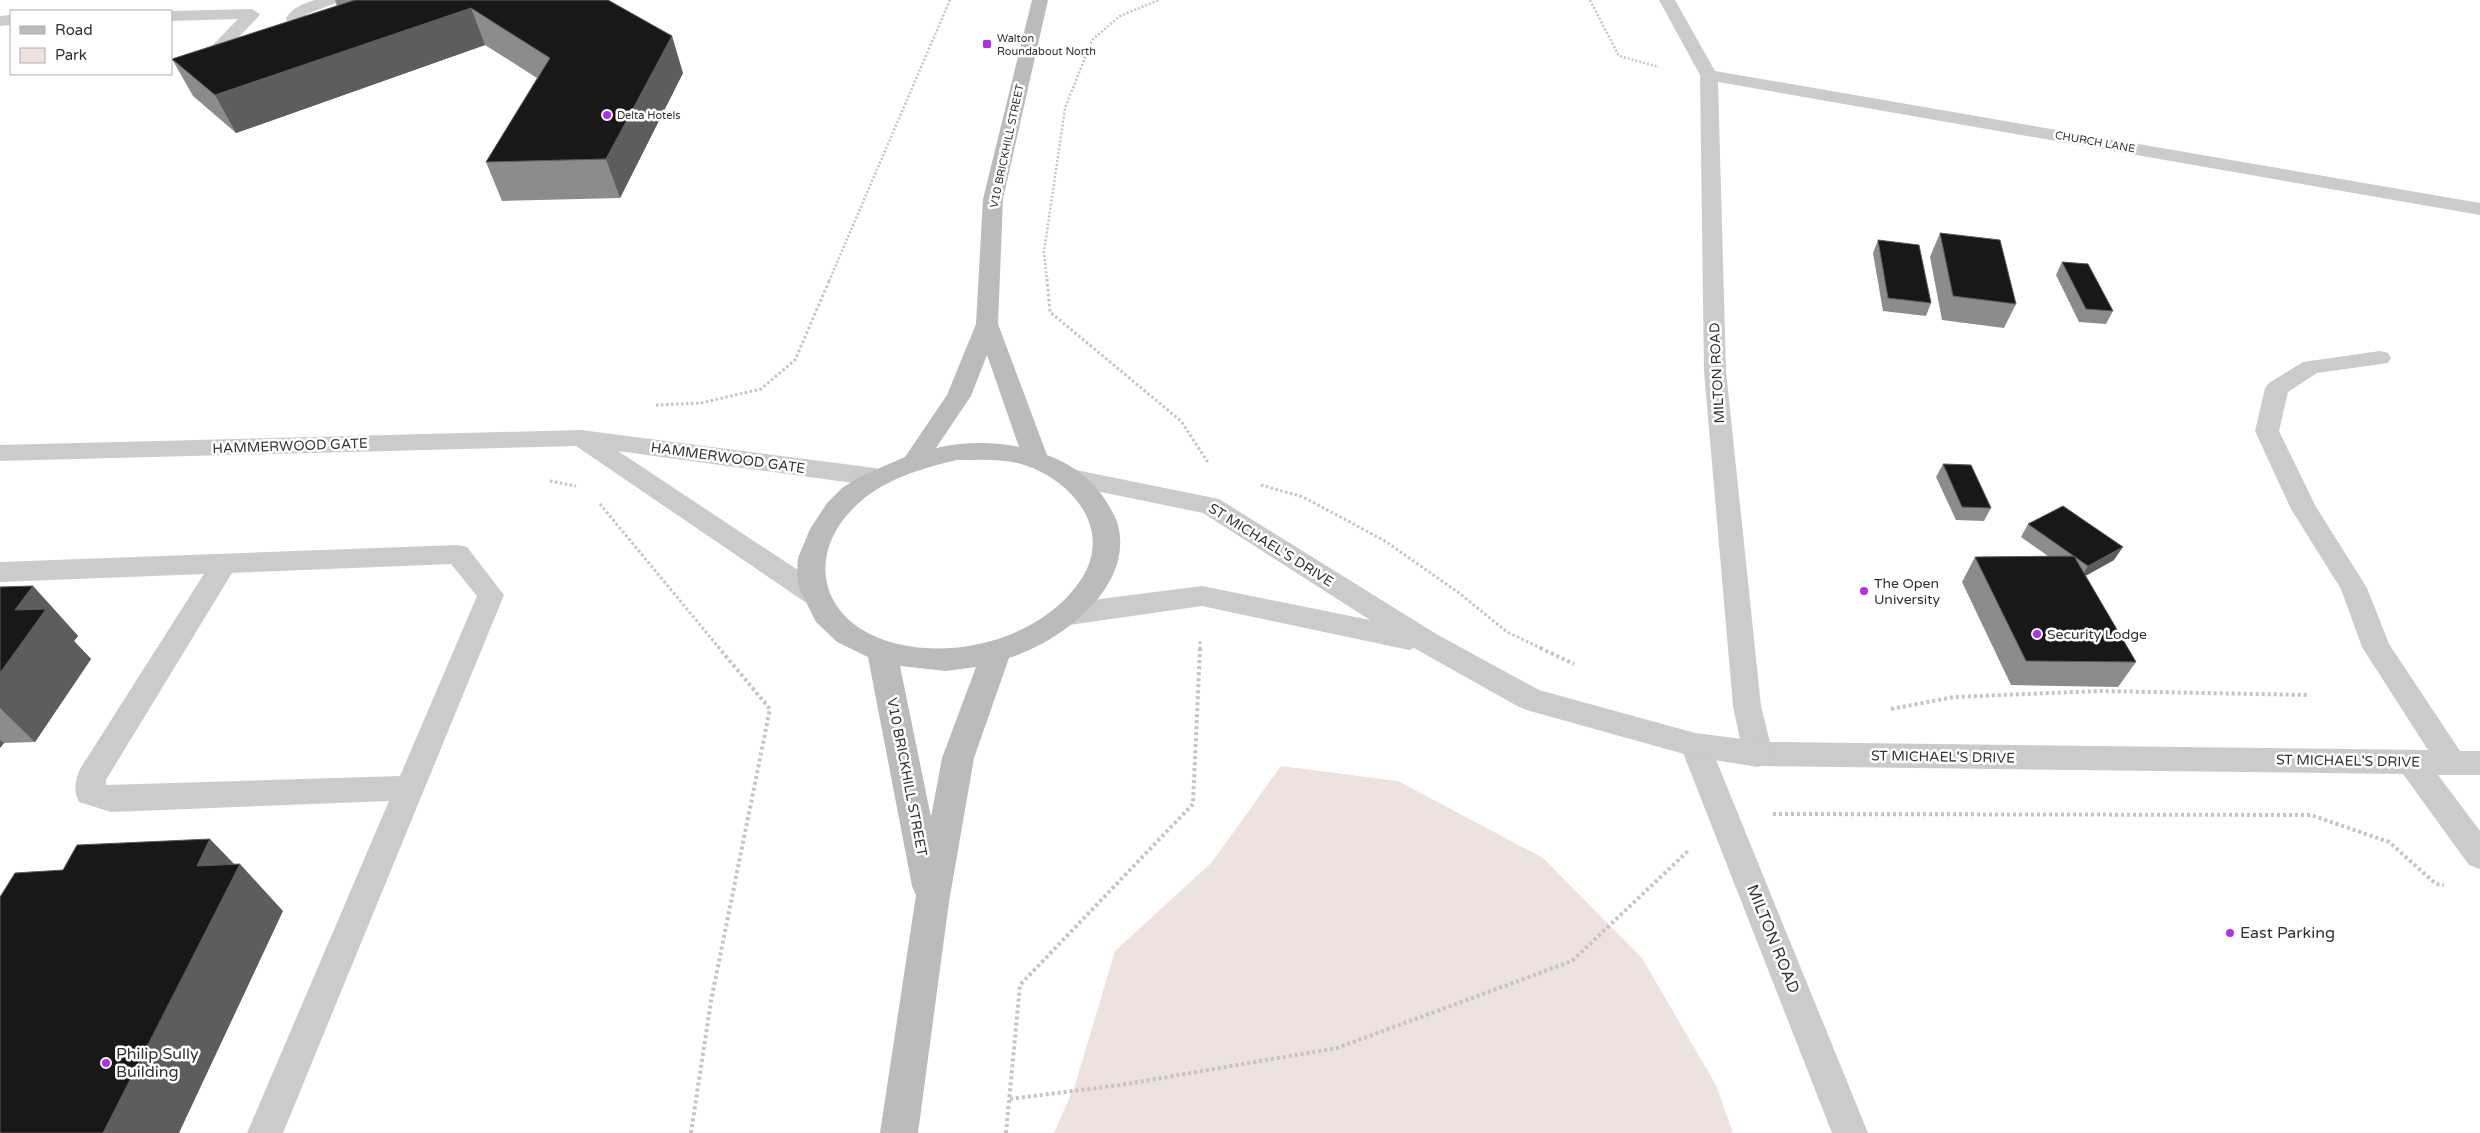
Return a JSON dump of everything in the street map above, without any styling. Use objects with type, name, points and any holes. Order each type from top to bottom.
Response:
[{"type":"street","name":"V10 BRICKHILL STREET","points":[[916,461],[959,396],[987,324],[993,199],[1040,0]]},
{"type":"street","name":"V10 BRICKHILL STREET","points":[[987,324],[1036,460]]},
{"type":"street","points":[[580,438],[815,595]]},
{"type":"street","name":"HAMMERWOOD GATE","points":[[0,453],[580,438],[875,478]]},
{"type":"street","points":[[957,452],[998,452],[1036,460],[1071,478],[1093,500],[1105,526],[1105,556],[1093,586],[1069,614],[1036,636],[996,652],[957,659],[918,659],[882,652],[852,638],[828,619],[815,595],[810,563],[820,531],[843,501],[875,478],[916,461],[957,452]]},
{"type":"street","name":"ST MICHAEL'S DRIVE","points":[[1071,478],[1210,505],[1428,643],[1530,699],[1695,745],[1758,754]]},
{"type":"street","name":"ST MICHAEL'S DRIVE","points":[[1069,614],[1202,596],[1428,643]]},
{"type":"street","name":"V10 BRICKHILL STREET","points":[[882,652],[932,902]]},
{"type":"street","name":"V10 BRICKHILL STREET","points":[[899,1133],[932,902],[958,758],[996,652]]},
{"type":"lane","points":[[330,0],[315,4],[298,14],[294,18],[296,25],[300,28],[316,31],[337,29],[358,22],[370,14],[374,5],[366,0]]},
{"type":"lane","name":"MILTON ROAD","points":[[1667,0],[1709,75],[1715,371],[1747,706],[1758,754]]},
{"type":"lane","points":[[211,56],[252,14]]},
{"type":"lane","points":[[172,16],[298,14]]},
{"type":"lane","name":"CHURCH LANE","points":[[1709,75],[2480,209]]},
{"type":"lane","points":[[2380,358],[2311,367],[2277,388],[2267,431],[2304,509],[2354,588],[2376,647],[2466,763]]},
{"type":"lane","points":[[0,572],[458,554],[491,595],[265,1133]]},
{"type":"lane","points":[[224,564],[91,778],[90,793],[110,799],[410,788]]},
{"type":"lane","name":"MILTON ROAD","points":[[1695,745],[1850,1133]]},
{"type":"lane","name":"ST MICHAEL'S DRIVE","points":[[1758,754],[2466,763]]},
{"type":"lane","points":[[2411,762],[2480,855]]},
{"type":"path","points":[[652,405],[701,403],[761,389],[794,360],[950,0]]},
{"type":"path","points":[[1159,0],[1120,16],[1092,40],[1065,108],[1044,252],[1050,312],[1181,421],[1208,459],[1213,476],[1210,505]]},
{"type":"path","points":[[1590,0],[1619,56],[1651,65],[1709,75]]},
{"type":"path","points":[[527,439],[512,476],[579,487]]},
{"type":"path","points":[[594,496],[770,709],[711,1001],[691,1133]]},
{"type":"path","points":[[1006,1133],[1020,985],[1193,804],[1202,596]]},
{"type":"path","points":[[1010,1100],[1120,1085],[1337,1048],[1572,961],[1724,817],[1798,813],[2311,815],[2389,842],[2436,884],[2454,885]]},
{"type":"green space","points":[[1281,766],[1398,781],[1543,858],[1642,958],[1716,1085],[1733,1133],[1054,1133],[1075,1085],[1115,951],[1212,862]]},
{"type":"building","points":[[355,0],[608,0],[672,36],[606,159],[486,162],[550,58],[471,8],[215,95],[172,59]]},
{"type":"building","points":[[1940,233],[2000,240],[2016,304],[1953,296]]},
{"type":"building","points":[[1878,240],[1919,245],[1931,303],[1888,298]]},
{"type":"building","points":[[2062,262],[2088,264],[2113,311],[2086,309]]},
{"type":"building","points":[[1943,464],[1971,465],[1991,508],[1962,507]]},
{"type":"building","points":[[2063,506],[2123,547],[2088,566],[2028,524]]},
{"type":"building","points":[[2074,556],[2136,662],[2026,661],[1975,557]]},
{"type":"building","points":[[33,586],[15,610],[46,609],[0,673],[0,587]]},
{"type":"building","name":"Philip Sully Building","points":[[210,839],[197,866],[240,864],[103,1133],[0,1133],[0,897],[15,873],[63,870],[77,845]]},
{"type":"place","name":"Walton Roundabout North","points":[[987,44]]},
{"type":"place","name":"Delta Hotels","points":[[607,115]]},
{"type":"place","name":"The Open University","points":[[1864,591]]},
{"type":"place","name":"Security Lodge","points":[[2037,634]]},
{"type":"place","name":"East Parking","points":[[2230,933]]},
{"type":"place","name":"Philip Sully Building","points":[[106,1063]]}]
